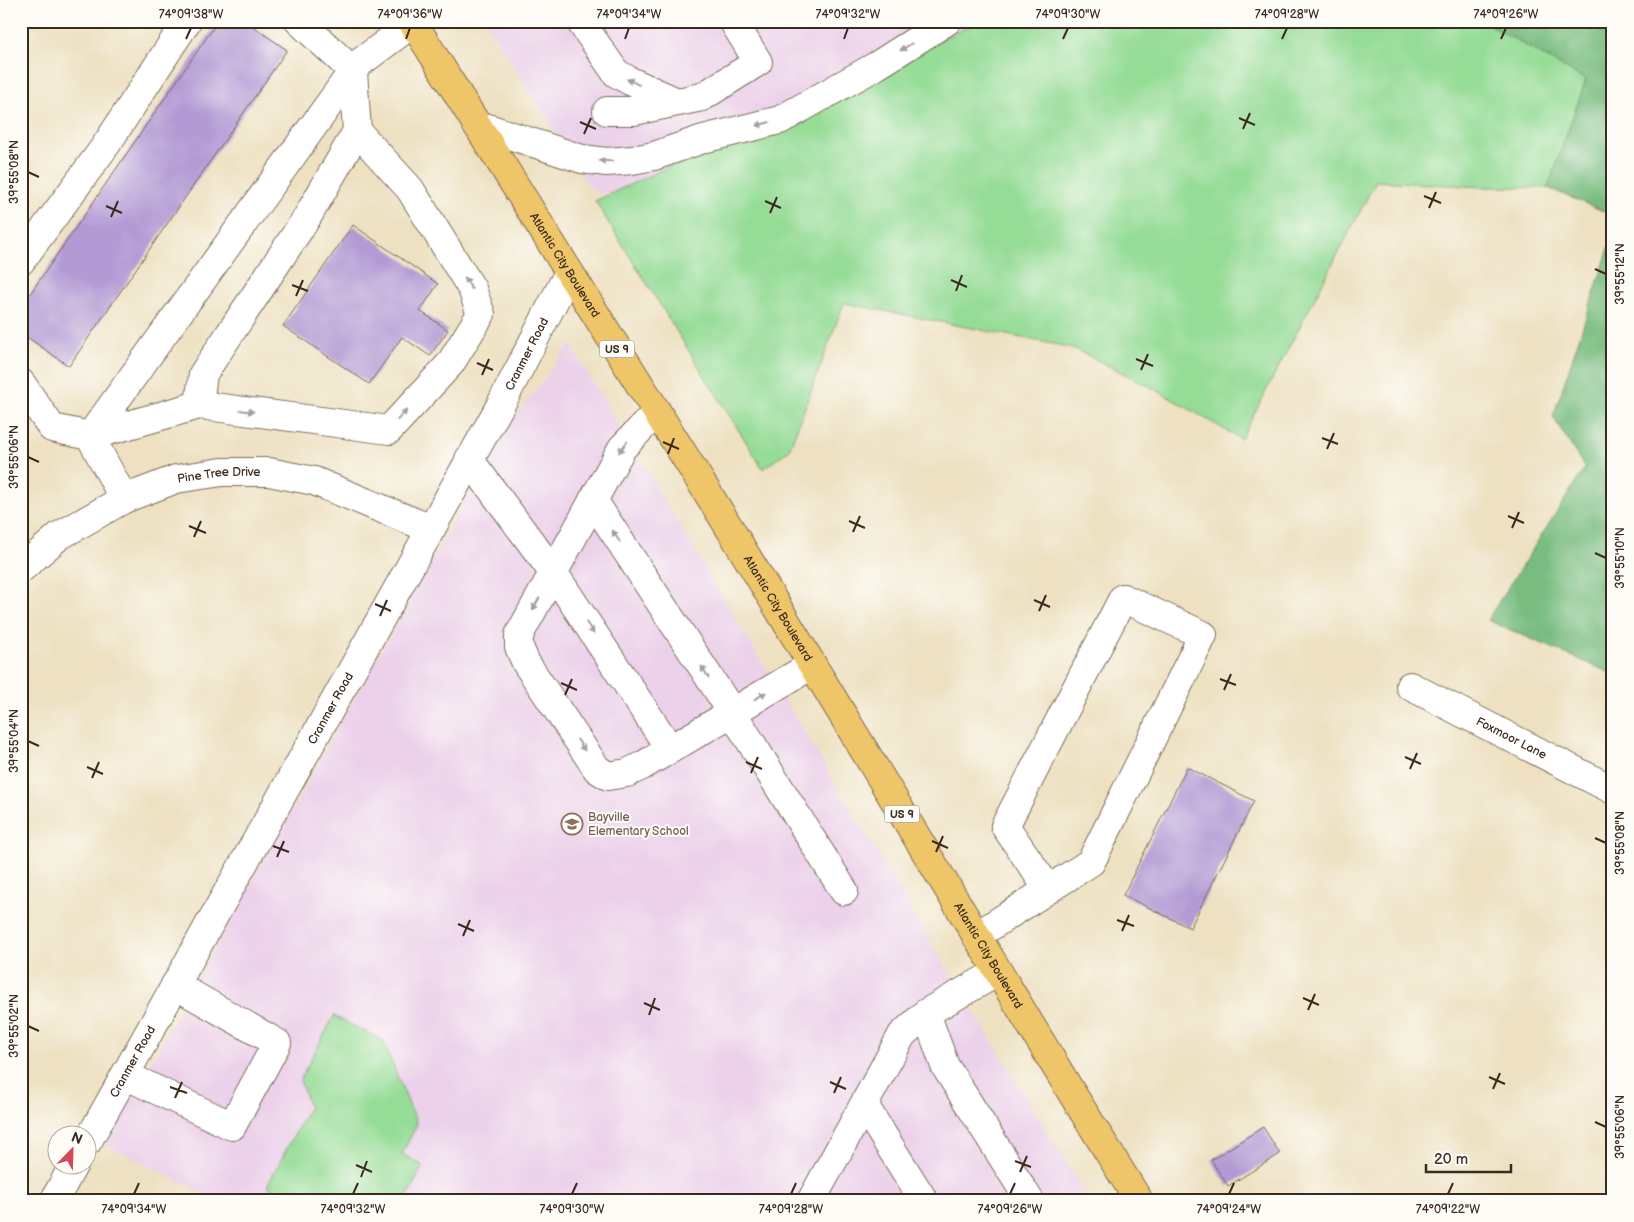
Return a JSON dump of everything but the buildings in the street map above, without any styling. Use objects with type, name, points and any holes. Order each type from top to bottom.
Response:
[{"type":"highway","name":"Atlantic City Boulevard","points":[[412,22],[656,412],[1139,1201]]},
{"type":"street","points":[[21,261],[106,145],[187,21]]},
{"type":"street","points":[[199,405],[203,374],[306,219],[357,131],[353,71],[299,21]]},
{"type":"street","points":[[580,21],[616,73],[677,102]]},
{"type":"street","points":[[607,111],[634,111],[702,97],[758,62],[733,21]]},
{"type":"street","points":[[476,124],[582,159],[607,162],[654,156],[703,140],[780,120],[876,66],[947,21]]},
{"type":"street","points":[[90,436],[358,64],[412,22]]},
{"type":"street","points":[[21,383],[52,428],[90,436],[199,405],[389,430],[450,364],[481,314],[472,289],[410,189],[357,131]]},
{"type":"street","name":"Cranmer Road","points":[[97,1124],[432,529],[500,406],[569,272]]},
{"type":"street","points":[[656,412],[622,448],[519,634],[519,647],[526,663],[597,769],[608,776],[627,774],[812,665]]},
{"type":"street","points":[[90,436],[124,500]]},
{"type":"street","points":[[469,459],[553,572],[670,749]]},
{"type":"street","name":"Pine Tree Drive","points":[[21,569],[59,536],[124,500],[176,479],[222,472],[269,472],[314,481],[432,529]]},
{"type":"street","points":[[592,500],[732,712],[844,891]]},
{"type":"street","points":[[976,936],[1091,862],[1203,635],[1122,598],[1006,826],[1048,888]]},
{"type":"street","name":"Foxmoor Lane","points":[[1410,686],[1613,790]]},
{"type":"street","points":[[811,1201],[902,1035],[926,1013],[998,972]]},
{"type":"street","points":[[125,1074],[232,1126],[277,1043],[175,985]]},
{"type":"street","points":[[926,1013],[945,1066],[1030,1201]]},
{"type":"street","points":[[864,1106],[924,1201]]},
{"type":"street","points":[[54,1201],[69,1174]]},
{"type":"shaded area","points":[[485,21],[1233,21],[1207,36],[631,211],[590,187]]},
{"type":"shaded area","name":"Bayville Elementary School","points":[[570,344],[928,937],[1090,1201],[218,1201],[105,1144],[499,440]]},
{"type":"green space","points":[[980,21],[1194,21],[1245,28],[1258,21],[1499,21],[1491,26],[1586,80],[1548,188],[1483,187],[1376,181],[1241,439],[1151,387],[1073,348],[844,303],[789,450],[763,469],[595,201]]},
{"type":"green space","points":[[1499,21],[1613,21],[1613,215],[1548,188],[1586,80],[1491,26]]},
{"type":"green space","points":[[1613,236],[1613,674],[1487,620],[1585,468],[1553,417]]},
{"type":"green space","points":[[334,1016],[383,1041],[417,1124],[402,1154],[423,1166],[405,1201],[295,1201],[267,1186],[309,1107],[300,1080]]},
{"type":"place","name":"Bayville Elementary School","points":[[572,824]]}]
